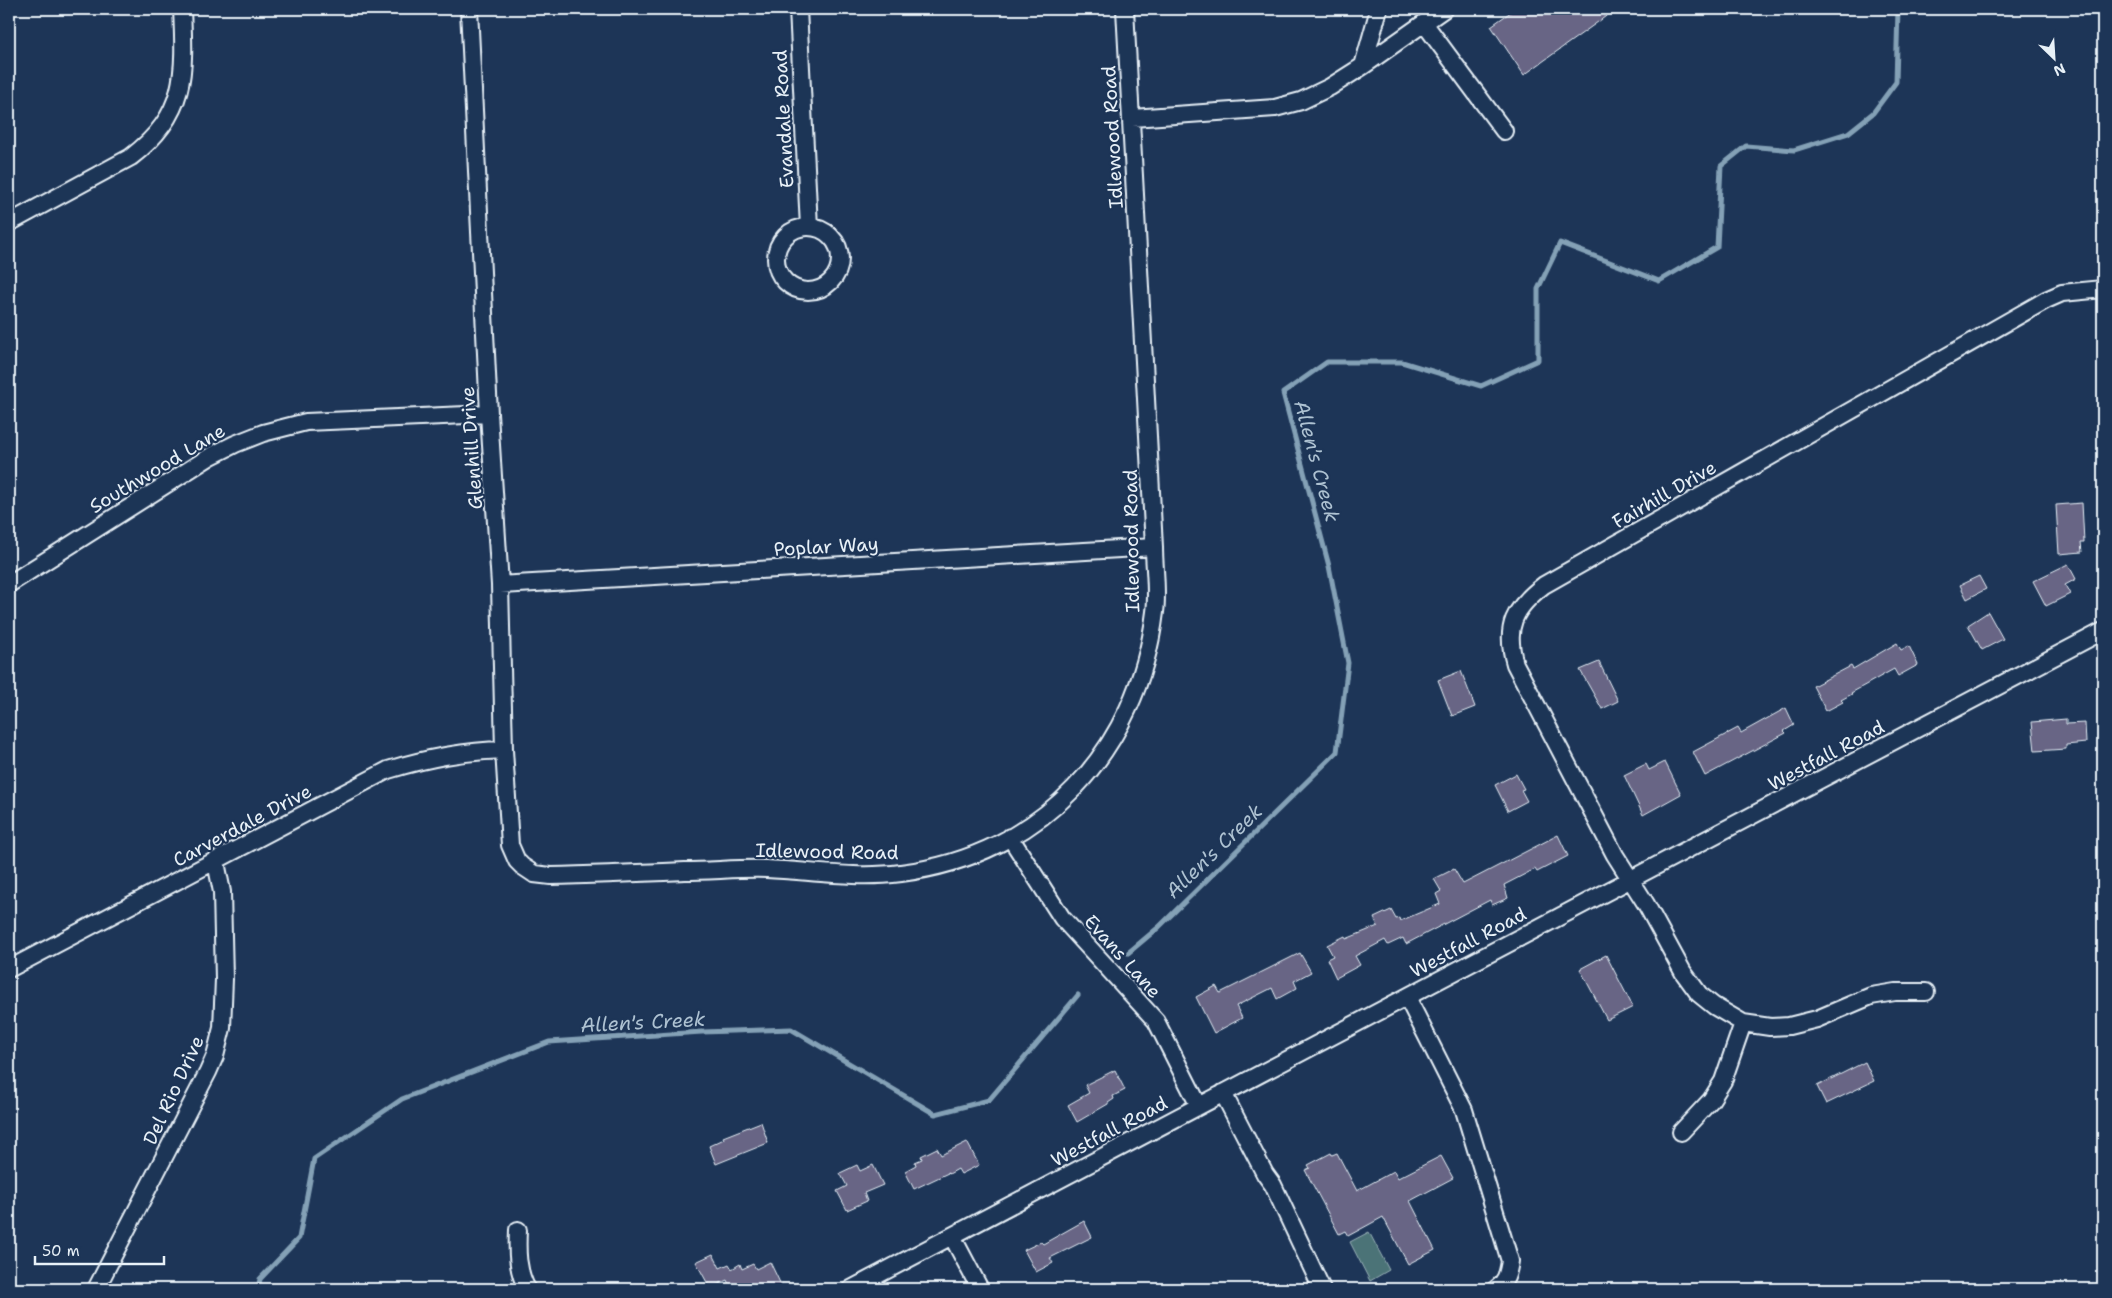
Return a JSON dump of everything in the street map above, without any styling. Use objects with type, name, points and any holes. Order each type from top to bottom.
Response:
[{"type":"street","points":[[9,223],[131,157],[148,144],[164,126],[178,96],[182,78],[184,53],[182,9]]},
{"type":"street","name":"Glenhill Drive","points":[[470,9],[470,51],[500,585],[504,750],[510,845],[517,861],[534,874]]},
{"type":"street","name":"Evandale Road","points":[[798,9],[809,227]]},
{"type":"street","name":"Idlewood Road","points":[[534,874],[551,876],[766,869],[838,875],[901,873],[958,860],[1010,837],[1027,827],[1062,800],[1093,768],[1109,745],[1124,720],[1146,662],[1155,610],[1154,547],[1125,9]]},
{"type":"street","points":[[1363,66],[1379,9]]},
{"type":"street","points":[[1132,118],[1275,108],[1301,101],[1330,87],[1363,66],[1444,9]]},
{"type":"street","points":[[1424,24],[1504,131]]},
{"type":"street","name":"Fairhill Drive","points":[[1743,1023],[1714,1006],[1699,994],[1690,983],[1615,855],[1515,664],[1509,635],[1519,610],[1532,594],[1544,585],[2046,300],[2062,293],[2103,289]]},
{"type":"street","name":"Southwood Lane","points":[[9,584],[211,456],[263,433],[288,425],[326,420],[489,414]]},
{"type":"street","name":"Poplar Way","points":[[500,585],[1154,547]]},
{"type":"street","name":"Westfall Road","points":[[851,1289],[2103,631]]},
{"type":"street","name":"Carverdale Drive","points":[[9,969],[388,770],[423,759],[455,753],[504,750]]},
{"type":"street","name":"Evans Lane","points":[[1010,837],[1062,918],[1156,1022],[1199,1106]]},
{"type":"street","name":"Del Rio Drive","points":[[96,1289],[208,1072],[219,1043],[222,1028],[224,979],[222,892],[216,862]]},
{"type":"street","points":[[1681,1132],[1711,1100],[1723,1081],[1743,1023],[1770,1027],[1789,1026],[1817,1019],[1871,996],[1894,992],[1926,992]]},
{"type":"street","points":[[1407,997],[1464,1110],[1510,1261],[1508,1273],[1503,1284],[1496,1289]]},
{"type":"street","points":[[1223,1094],[1265,1174],[1274,1185],[1322,1289]]},
{"type":"street","points":[[518,1230],[517,1253],[519,1268],[527,1289]]},
{"type":"street","points":[[952,1236],[980,1289]]},
{"type":"green space","points":[[1369,1232],[1389,1270],[1370,1281],[1350,1242]]},
{"type":"building","points":[[1515,9],[1616,9],[1524,75],[1491,26]]},
{"type":"building","points":[[2082,503],[2084,542],[2081,542],[2082,552],[2059,554],[2056,505]]},
{"type":"building","points":[[2068,564],[2076,579],[2065,585],[2070,594],[2046,606],[2033,581]]},
{"type":"building","points":[[1979,576],[1986,589],[1967,599],[1960,585]]},
{"type":"building","points":[[1988,612],[2003,639],[1982,650],[1968,625]]},
{"type":"building","points":[[1897,643],[1901,650],[1909,646],[1918,665],[1898,676],[1894,669],[1851,693],[1841,700],[1843,702],[1826,711],[1813,686],[1851,666],[1853,669]]},
{"type":"building","points":[[1599,662],[1618,701],[1602,709],[1580,670]]},
{"type":"building","points":[[1461,671],[1475,707],[1452,716],[1438,680]]},
{"type":"building","points":[[1786,708],[1794,725],[1784,731],[1786,733],[1705,776],[1693,752],[1738,728],[1741,733]]},
{"type":"building","points":[[2066,719],[2066,724],[2085,723],[2086,743],[2066,745],[2066,749],[2035,751],[2032,722]]},
{"type":"building","points":[[1665,762],[1681,794],[1643,815],[1624,775],[1646,764],[1649,770]]},
{"type":"building","points":[[1516,774],[1524,789],[1521,790],[1527,801],[1508,811],[1495,785]]},
{"type":"building","points":[[1558,835],[1568,856],[1537,872],[1535,869],[1504,885],[1508,898],[1492,905],[1490,900],[1406,944],[1403,938],[1388,945],[1385,940],[1355,956],[1360,965],[1336,978],[1327,959],[1333,956],[1327,945],[1345,936],[1346,939],[1378,926],[1374,918],[1391,910],[1396,919],[1399,918],[1400,921],[1440,904],[1436,894],[1441,891],[1434,879],[1454,869],[1463,884]]},
{"type":"building","points":[[1300,953],[1311,972],[1294,981],[1297,988],[1277,999],[1272,988],[1236,1006],[1242,1018],[1214,1033],[1196,997],[1216,986],[1220,993]]},
{"type":"building","points":[[1606,955],[1633,1007],[1607,1020],[1580,969]]},
{"type":"building","points":[[1865,1062],[1874,1081],[1826,1104],[1817,1086]]},
{"type":"building","points":[[1115,1070],[1125,1090],[1113,1096],[1114,1099],[1108,1104],[1077,1122],[1068,1105],[1089,1093],[1085,1085]]},
{"type":"building","points":[[761,1122],[768,1143],[716,1164],[709,1146],[724,1139],[723,1137]]},
{"type":"building","points":[[967,1142],[979,1165],[961,1174],[958,1169],[914,1189],[905,1171],[916,1165],[915,1162],[922,1159],[921,1156],[937,1148],[941,1155]]},
{"type":"building","points":[[1331,1153],[1332,1155],[1337,1153],[1357,1191],[1394,1171],[1398,1178],[1441,1156],[1453,1178],[1410,1201],[1435,1250],[1408,1264],[1383,1217],[1348,1236],[1345,1231],[1339,1234],[1305,1170],[1310,1168],[1308,1165]]},
{"type":"building","points":[[857,1165],[860,1171],[873,1165],[883,1185],[864,1193],[867,1201],[847,1210],[837,1191],[847,1186],[840,1173]]},
{"type":"building","points":[[1084,1221],[1092,1237],[1050,1258],[1053,1263],[1036,1272],[1024,1250],[1041,1242],[1043,1244]]},
{"type":"building","points":[[713,1254],[720,1268],[729,1264],[732,1269],[740,1264],[742,1269],[753,1264],[756,1269],[770,1262],[783,1289],[731,1289],[727,1280],[710,1288],[696,1262]]},
{"type":"waterway","name":"Allen's Creek","points":[[1128,953],[1159,927],[1337,752],[1348,663],[1329,566],[1283,393],[1327,362],[1402,362],[1481,386],[1538,360],[1538,289],[1560,243],[1659,281],[1717,247],[1721,166],[1746,146],[1794,150],[1848,133],[1873,113],[1896,82],[1898,9]]},
{"type":"waterway","name":"Allen's Creek","points":[[258,1289],[260,1279],[299,1238],[314,1159],[402,1099],[549,1042],[702,1032],[791,1029],[935,1114],[989,1100],[1078,995]]}]
